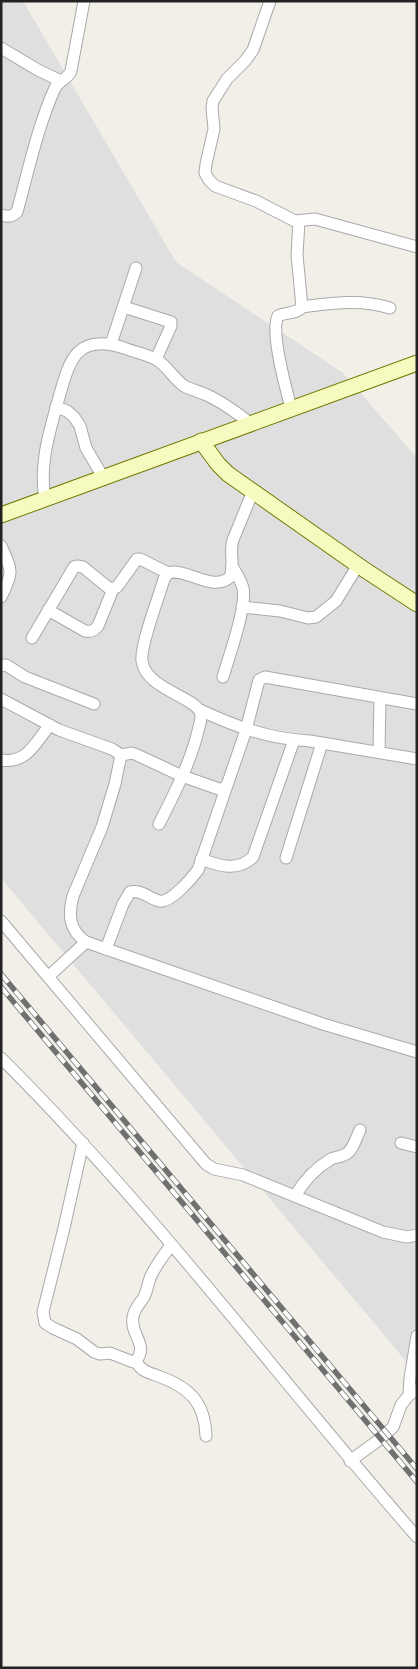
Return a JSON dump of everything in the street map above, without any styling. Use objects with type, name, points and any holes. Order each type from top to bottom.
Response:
[{"type":"street","points":[[1,215],[8,217],[13,216],[17,212],[39,134],[56,87],[71,71],[84,1]]},
{"type":"street","points":[[270,1],[260,33],[252,50],[245,61],[227,79],[213,101],[214,129],[206,164],[206,173],[215,186],[256,201],[288,218],[299,221],[315,219],[417,247]]},
{"type":"street","points":[[1,48],[38,70],[61,80]]},
{"type":"street","points":[[299,221],[297,255],[302,307]]},
{"type":"street","points":[[111,344],[136,268]]},
{"type":"street","points":[[292,408],[279,357],[278,316],[299,311],[302,307],[347,302],[366,302],[390,308]]},
{"type":"street","points":[[124,307],[171,322],[171,326],[156,359]]},
{"type":"street","points":[[45,499],[42,471],[56,407],[70,363],[83,348],[91,344],[111,344],[156,359],[186,387],[211,397],[250,423]]},
{"type":"street","points":[[1,515],[417,363]]},
{"type":"street","points":[[56,407],[67,411],[74,417],[80,426],[86,448],[103,477]]},
{"type":"street","points":[[201,441],[228,474],[417,604]]},
{"type":"street","points":[[48,610],[85,631],[94,631],[98,626],[113,589],[118,587],[137,559],[168,573],[175,572],[211,582],[224,581],[230,577],[232,540],[253,491]]},
{"type":"street","points":[[1,546],[11,572],[11,578],[1,596]]},
{"type":"street","points":[[242,607],[280,611],[308,618],[316,617],[336,601],[358,565]]},
{"type":"street","points":[[223,677],[242,607],[243,587],[232,566]]},
{"type":"street","points":[[32,638],[74,567],[83,567],[110,589],[113,589]]},
{"type":"street","points":[[168,573],[164,579],[145,642],[142,662],[149,676],[156,682],[200,710],[246,730],[294,740],[417,758]]},
{"type":"street","points":[[1,666],[6,665],[26,678],[94,704]]},
{"type":"street","points":[[106,949],[127,895],[132,891],[136,891],[159,901],[168,900],[195,874],[246,730],[259,680],[265,677],[417,704]]},
{"type":"street","points":[[379,752],[380,698]]},
{"type":"street","points":[[1,699],[50,725],[112,749],[121,755],[132,753],[182,776],[219,789],[223,789],[226,786]]},
{"type":"street","points":[[160,824],[182,776],[195,740],[201,717],[200,710]]},
{"type":"street","points":[[1,760],[15,761],[24,758],[50,725]]},
{"type":"street","points":[[201,859],[227,867],[236,867],[243,865],[253,857],[294,740]]},
{"type":"street","points":[[286,858],[322,743]]},
{"type":"street","points":[[121,755],[115,784],[102,827],[72,896],[70,922],[81,938],[86,942],[323,1024],[417,1052]]},
{"type":"street","points":[[1,921],[206,1164],[214,1169],[243,1175],[383,1232],[407,1237],[417,1235]]},
{"type":"street","points":[[48,976],[86,942]]},
{"type":"street","points":[[1,1058],[48,1104],[83,1143],[171,1245],[350,1461],[417,1537]]},
{"type":"street","points":[[295,1196],[301,1186],[316,1170],[329,1160],[346,1154],[360,1130]]},
{"type":"street","points":[[401,1142],[417,1147]]},
{"type":"street","points":[[83,1143],[43,1317],[53,1328],[77,1339],[95,1353],[110,1353],[133,1362],[136,1361]]},
{"type":"street","points":[[136,1361],[142,1348],[134,1332],[132,1319],[134,1311],[147,1291],[150,1277],[171,1245]]},
{"type":"street","points":[[350,1461],[393,1427],[402,1405],[413,1393],[410,1378],[417,1336]]},
{"type":"street","points":[[136,1361],[144,1372],[181,1387],[196,1400],[205,1421],[206,1436]]},
{"type":"shaded area","points":[[1,1],[23,1],[176,262],[343,373],[417,458],[417,1343],[410,1366],[1,878]]},
{"type":"railway","points":[[1,974],[417,1469]]},
{"type":"railway","points":[[1,987],[417,1482]]}]
